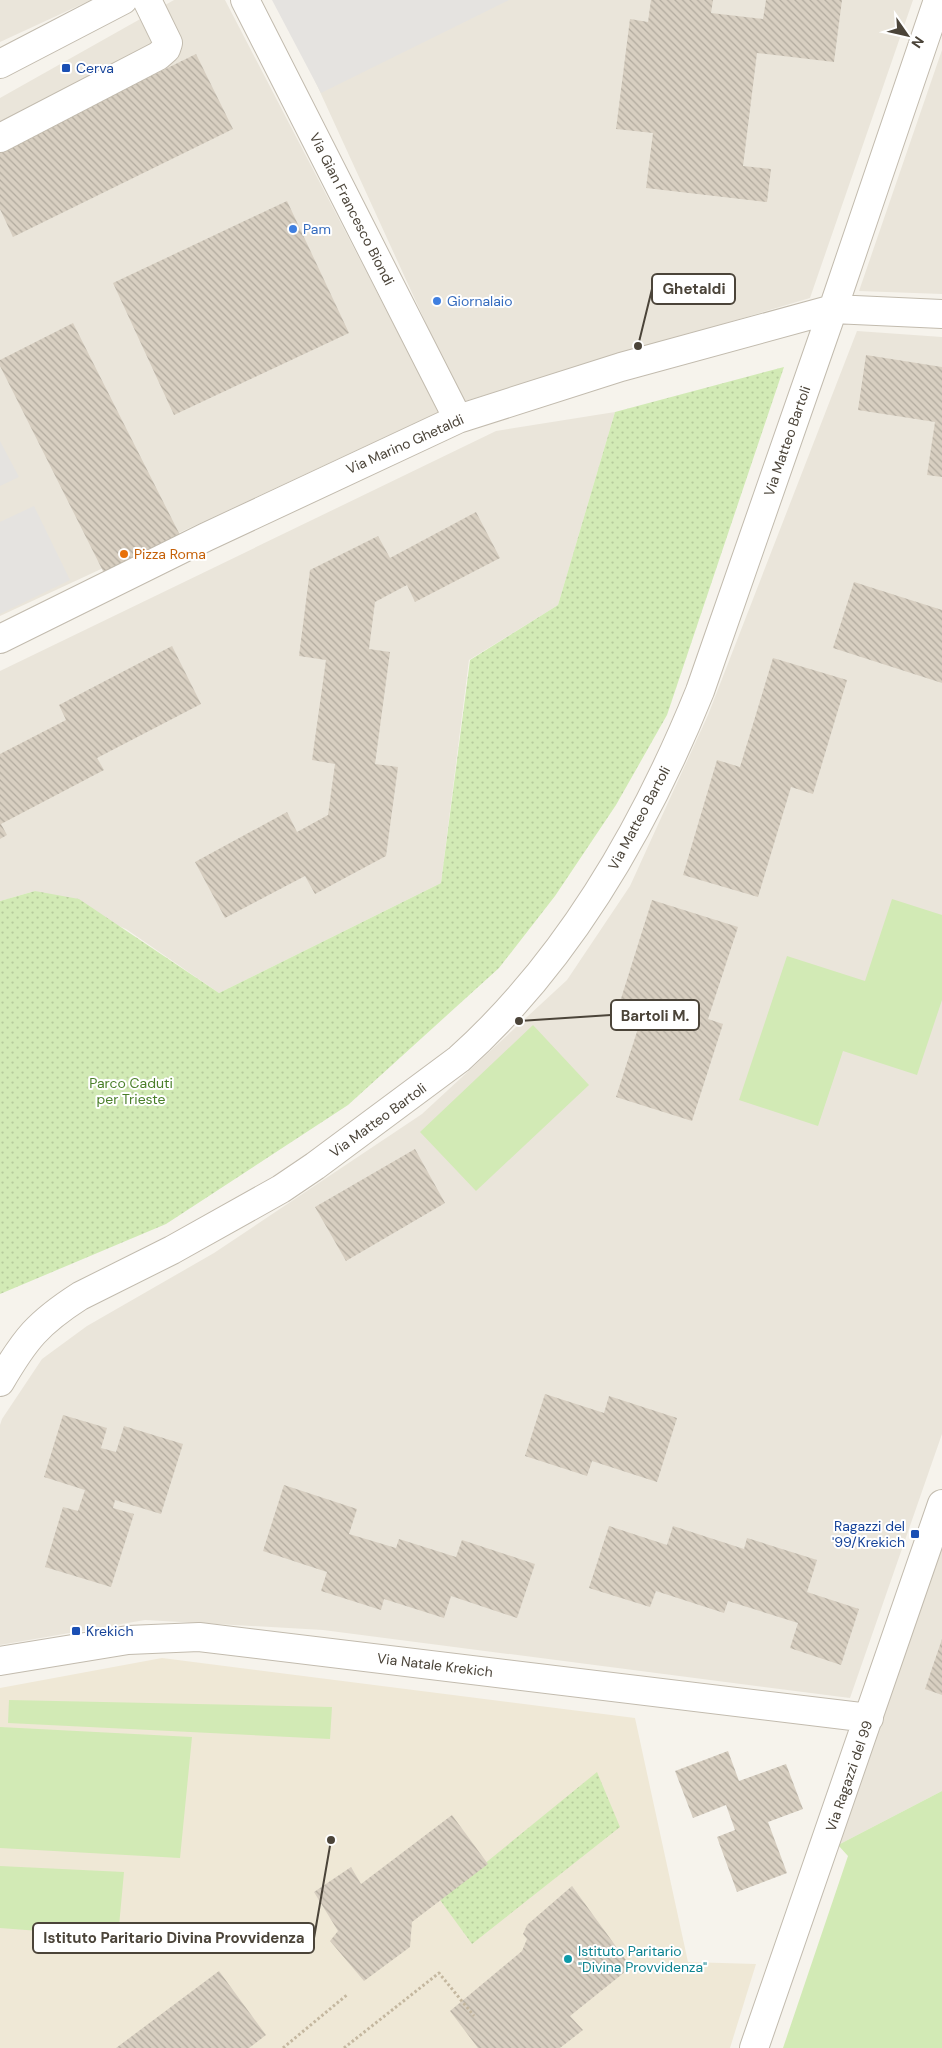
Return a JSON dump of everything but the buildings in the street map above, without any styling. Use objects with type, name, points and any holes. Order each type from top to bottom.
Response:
[{"type":"street","points":[[0,64],[123,0]]},
{"type":"street","points":[[0,138],[158,56],[166,50],[168,43],[147,0]]},
{"type":"street","name":"Via Gian Francesco Biondi","points":[[245,0],[458,419]]},
{"type":"street","name":"Via Matteo Bartoli","points":[[0,1382],[8,1353],[42,1323],[80,1296],[233,1218],[315,1166],[459,1059],[480,1040],[522,995],[577,923],[609,874],[650,801],[678,744],[700,692],[938,0]]},
{"type":"street","name":"Via Marino Ghetaldi","points":[[0,639],[206,537],[458,419],[621,367],[833,309],[942,314]]},
{"type":"street","name":"Via Ragazzi del 99","points":[[754,2048],[870,1718],[942,1504]]},
{"type":"street","name":"Via Natale Krekich","points":[[0,1661],[128,1640],[199,1637],[870,1718]]},
{"type":"path","points":[[344,2048],[439,1973],[474,2016]]},
{"type":"path","points":[[283,2048],[348,1994]]},
{"type":"shaded area","points":[[0,0],[91,0],[0,42]]},
{"type":"shaded area","points":[[174,0],[225,0],[439,412],[0,616],[0,98]]},
{"type":"shaded area","points":[[272,0],[509,0],[321,93]]},
{"type":"shaded area","points":[[278,0],[913,0],[810,298],[462,402]]},
{"type":"shaded area","points":[[942,50],[942,294],[859,291]]},
{"type":"shaded area","points":[[857,331],[942,337],[942,1434],[850,1698],[323,1630],[145,1620],[0,1645],[0,1425],[2,1419],[42,1359],[87,1326],[214,1253],[422,1114],[567,980],[630,886],[708,715]]},
{"type":"shaded area","points":[[615,412],[558,605],[469,660],[441,883],[219,993],[126,929],[35,891],[0,901],[0,671],[496,431]]},
{"type":"shaded area","points":[[0,441],[19,477],[0,486]]},
{"type":"shaded area","points":[[34,506],[70,580],[0,614],[0,522]]},
{"type":"shaded area","points":[[942,1546],[942,1791],[838,1845]]},
{"type":"shaded area","points":[[162,1658],[635,1718],[688,1962],[756,1964],[730,2048],[0,2048],[0,1688]]},
{"type":"green space","name":"Parco Caduti per Trieste","points":[[784,367],[667,715],[616,805],[555,896],[499,968],[348,1105],[166,1224],[0,1294],[0,901],[35,891],[79,899],[219,993],[441,883],[470,660],[558,605],[615,412]]},
{"type":"green space","points":[[892,899],[942,915],[942,1000],[917,1075],[843,1051],[818,1126],[739,1100],[787,956],[865,981]]},
{"type":"green space","points":[[533,1025],[589,1085],[476,1191],[420,1132]]},
{"type":"green space","points":[[9,1700],[332,1707],[330,1739],[8,1723]]},
{"type":"green space","points":[[0,1727],[192,1737],[180,1858],[0,1848]]},
{"type":"green space","points":[[597,1772],[620,1827],[472,1944],[440,1900]]},
{"type":"green space","points":[[942,1791],[942,2048],[783,2048],[848,1856],[838,1845]]},
{"type":"green space","points":[[0,1866],[124,1872],[118,1937],[0,1928]]},
{"type":"place","name":"Cerva","points":[[66,68]]},
{"type":"place","name":"Pam","points":[[293,229]]},
{"type":"place","name":"Giornalaio","points":[[437,301]]},
{"type":"place","name":"Ghetaldi","points":[[638,346]]},
{"type":"place","name":"Pizza Roma","points":[[124,554]]},
{"type":"place","name":"Bartoli M.","points":[[519,1021]]},
{"type":"place","name":"Ragazzi del '99/Krekich","points":[[915,1534]]},
{"type":"place","name":"Krekich","points":[[76,1631]]},
{"type":"place","name":"Istituto Paritario Divina Provvidenza","points":[[331,1840]]},
{"type":"place","name":"Istituto Paritario \"Divina Provvidenza\"","points":[[568,1959]]}]
